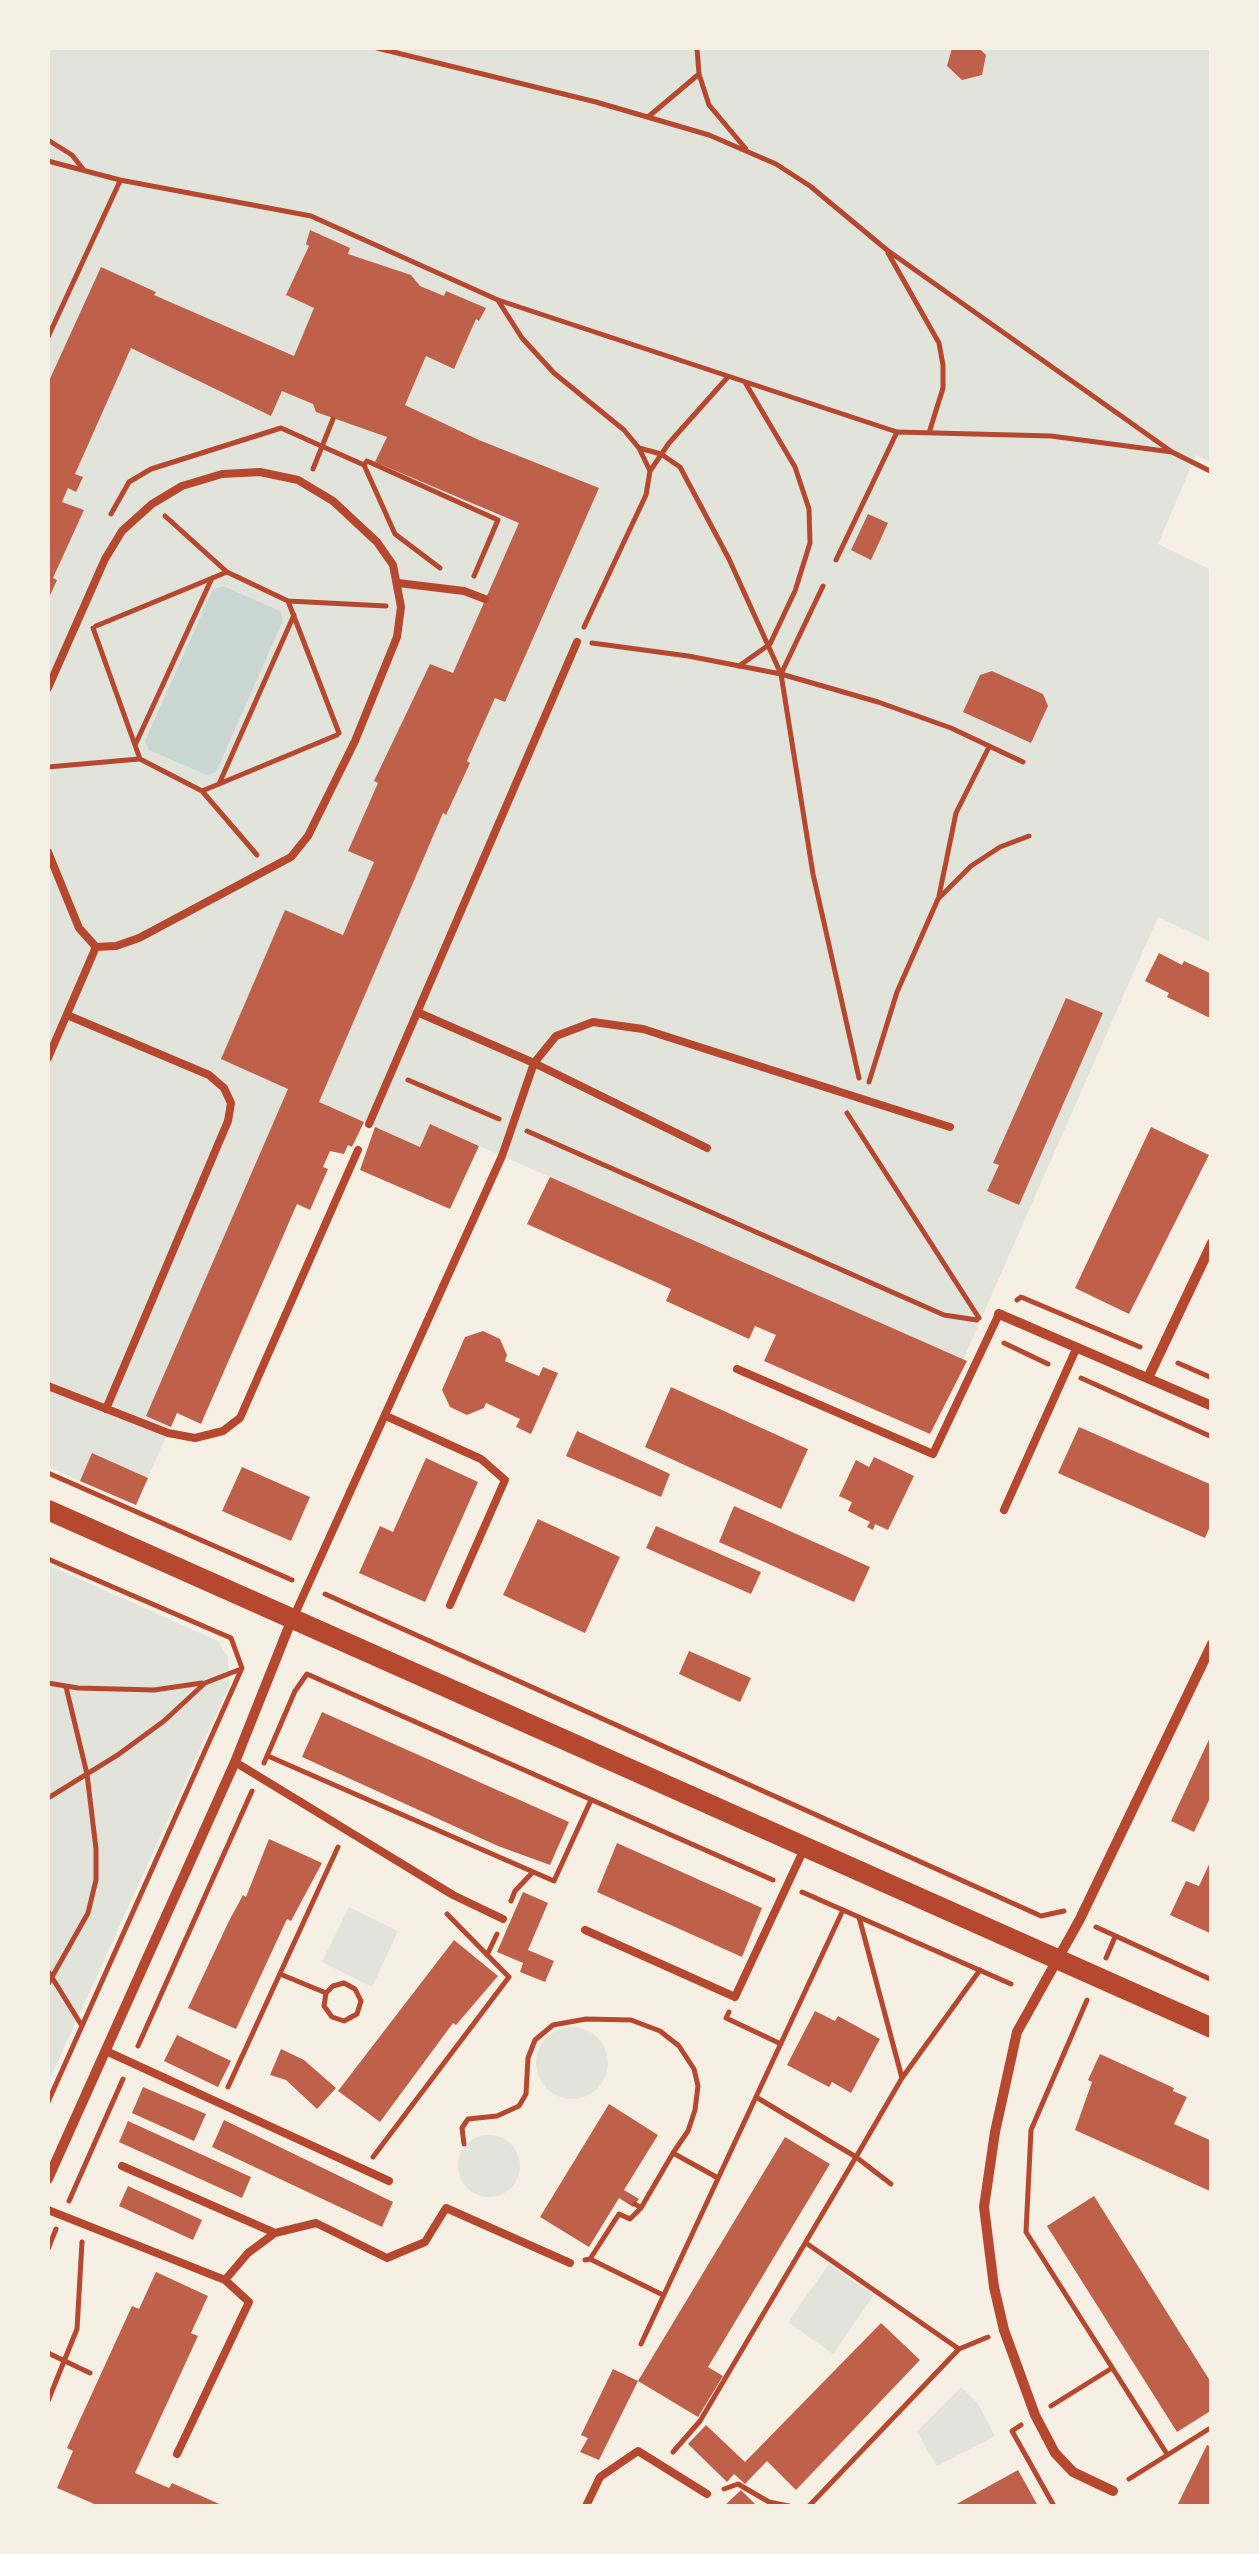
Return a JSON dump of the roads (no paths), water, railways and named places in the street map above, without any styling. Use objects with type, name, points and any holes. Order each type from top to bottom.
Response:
[{"type":"main road","points":[[48,1510],[1212,2028]]},
{"type":"street","points":[[1148,1378],[1212,1243]]},
{"type":"street","points":[[999,1314],[1212,1406]]},
{"type":"street","points":[[48,2179],[235,1762],[292,1620]]},
{"type":"street","points":[[1113,2492],[1073,2472],[1055,2453],[1035,2415],[1004,2330],[984,2207],[998,2116],[1017,2032],[1080,1919],[1212,1644]]},
{"type":"lane","points":[[48,688],[105,558],[122,531],[152,504],[182,486],[222,474],[260,472],[298,480],[333,501],[377,542],[393,565],[401,607],[397,637],[308,836],[291,856],[270,870],[140,938],[116,946],[96,947]]},
{"type":"lane","points":[[398,582],[468,592],[485,599]]},
{"type":"lane","points":[[369,1124],[577,642]]},
{"type":"lane","points":[[48,852],[79,928],[96,947]]},
{"type":"lane","points":[[48,1058],[96,947]]},
{"type":"lane","points":[[417,1012],[534,1063],[707,1148]]},
{"type":"lane","points":[[66,1015],[209,1075],[224,1088],[231,1103],[228,1122],[106,1409]]},
{"type":"lane","points":[[292,1620],[502,1156],[534,1063],[556,1036],[593,1022],[643,1029],[950,1127]]},
{"type":"lane","points":[[48,1386],[168,1433],[195,1438],[223,1431],[240,1418],[358,1150]]},
{"type":"lane","points":[[737,1369],[933,1454],[999,1314]]},
{"type":"lane","points":[[1004,1510],[1077,1347]]},
{"type":"lane","points":[[386,1416],[480,1459],[504,1480],[450,1605]]},
{"type":"lane","points":[[235,1762],[425,1878],[504,1919]]},
{"type":"lane","points":[[585,1930],[735,1997],[805,1847]]},
{"type":"lane","points":[[106,2052],[388,2181]]},
{"type":"lane","points":[[122,2166],[275,2233]]},
{"type":"lane","points":[[225,2280],[248,2252],[275,2233],[316,2223],[386,2258],[425,2242],[446,2208],[570,2263]]},
{"type":"lane","points":[[48,2210],[225,2280],[250,2302],[177,2454]]},
{"type":"lane","points":[[586,2506],[600,2476],[638,2451],[707,2494]]}]
